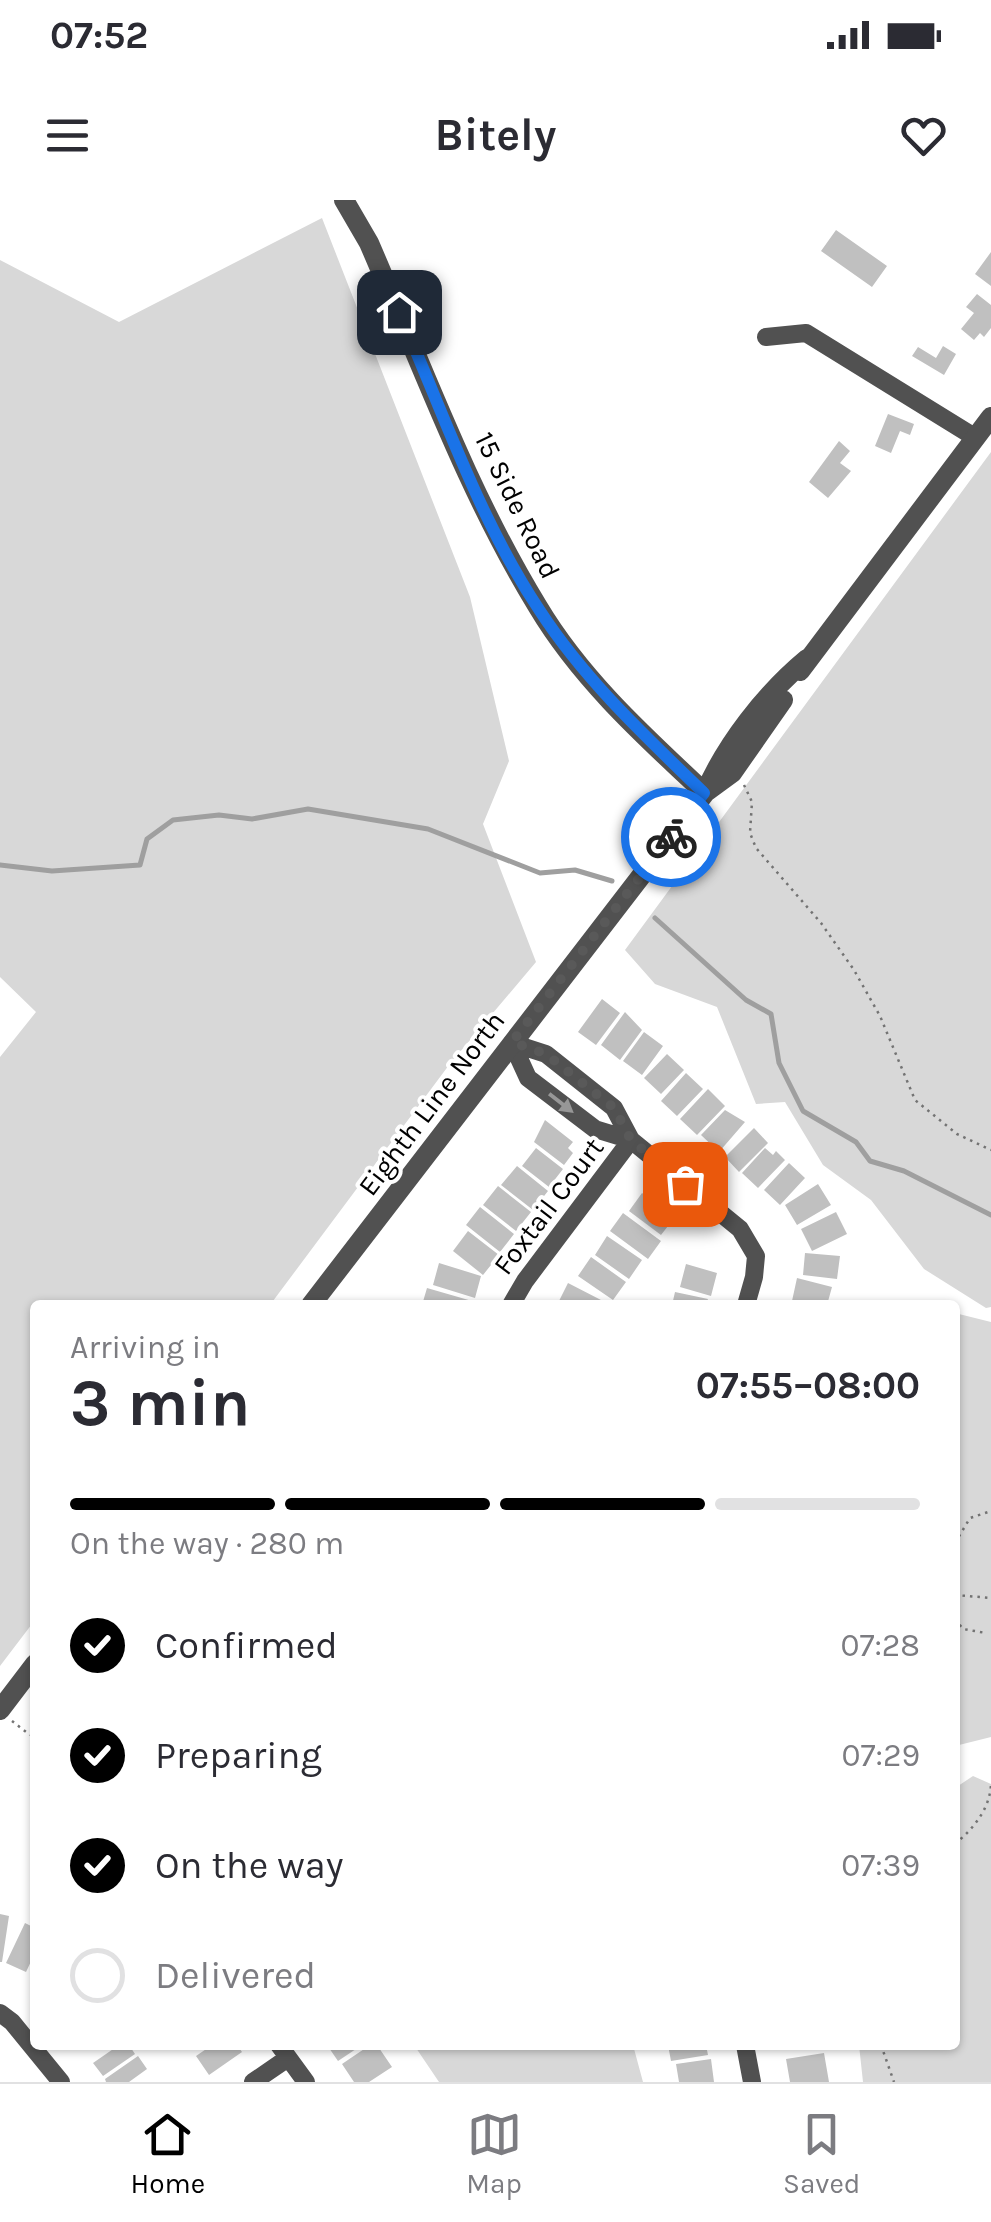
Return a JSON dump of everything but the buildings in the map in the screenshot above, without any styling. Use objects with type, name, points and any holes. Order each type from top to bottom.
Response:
[{"type":"street","name":"15 Side Road","points":[[344,200],[369,243],[489,520],[539,610],[590,680],[704,793]]},
{"type":"street","points":[[766,337],[806,332],[976,438]]},
{"type":"street","name":"Eighth Line North","points":[[314,1300],[704,793],[718,762],[784,677],[806,660],[991,417]]},
{"type":"street","points":[[512,1042],[528,1078],[594,1129],[631,1140],[740,1228],[756,1256],[747,1300]]},
{"type":"street","points":[[512,1042],[546,1054],[614,1108],[631,1140]]},
{"type":"street","name":"Foxtail Court","points":[[514,1300],[631,1140]]},
{"type":"street","points":[[5,1715],[30,1672]]},
{"type":"street","points":[[0,2013],[30,2044]]},
{"type":"street","points":[[35,2050],[61,2082]]},
{"type":"street","points":[[745,2050],[752,2082]]},
{"type":"street","points":[[253,2082],[284,2051],[306,2082]]},
{"type":"path","points":[[738,775],[752,802],[750,832],[756,848],[821,923],[854,970],[880,1016],[915,1100],[957,1134],[991,1150]]},
{"type":"path","points":[[960,1535],[970,1518],[991,1511]]},
{"type":"path","points":[[960,1595],[991,1598]]},
{"type":"path","points":[[960,1625],[986,1633]]},
{"type":"path","points":[[5,1715],[30,1735]]},
{"type":"path","points":[[960,1840],[970,1832],[990,1798],[991,1784]]},
{"type":"path","points":[[884,2050],[894,2082]]},
{"type":"shaded area","points":[[322,218],[470,597],[509,761],[483,824],[536,962],[449,1065],[274,1300],[30,1300],[30,1627],[0,1666],[0,1057],[36,1012],[0,977],[0,260],[119,322]]},
{"type":"shaded area","points":[[991,452],[991,1307],[986,1308],[924,1269],[871,1200],[823,1165],[785,1102],[756,1104],[717,1007],[655,984],[625,950]]},
{"type":"shaded area","points":[[960,1314],[991,1322],[991,1737],[960,1745]]},
{"type":"shaded area","points":[[973,1776],[991,1784],[991,2082],[863,2082],[860,2050],[960,2050],[960,1785]]},
{"type":"shaded area","points":[[417,2050],[634,2050],[643,2082],[439,2082]]},
{"type":"waterway","points":[[0,865],[52,871],[140,865],[147,839],[173,820],[219,815],[252,819],[308,809],[428,829],[540,873],[575,870],[612,881]]},
{"type":"waterway","points":[[655,918],[746,1000],[771,1014],[779,1063],[803,1111],[856,1142],[870,1161],[904,1171],[991,1215]]},
{"type":"way so far","points":[[671,837],[512,1042],[546,1054],[614,1108],[631,1140],[685,1184]]},
{"type":"route","points":[[399,312],[489,520],[539,610],[590,680],[704,793],[671,837]]}]
